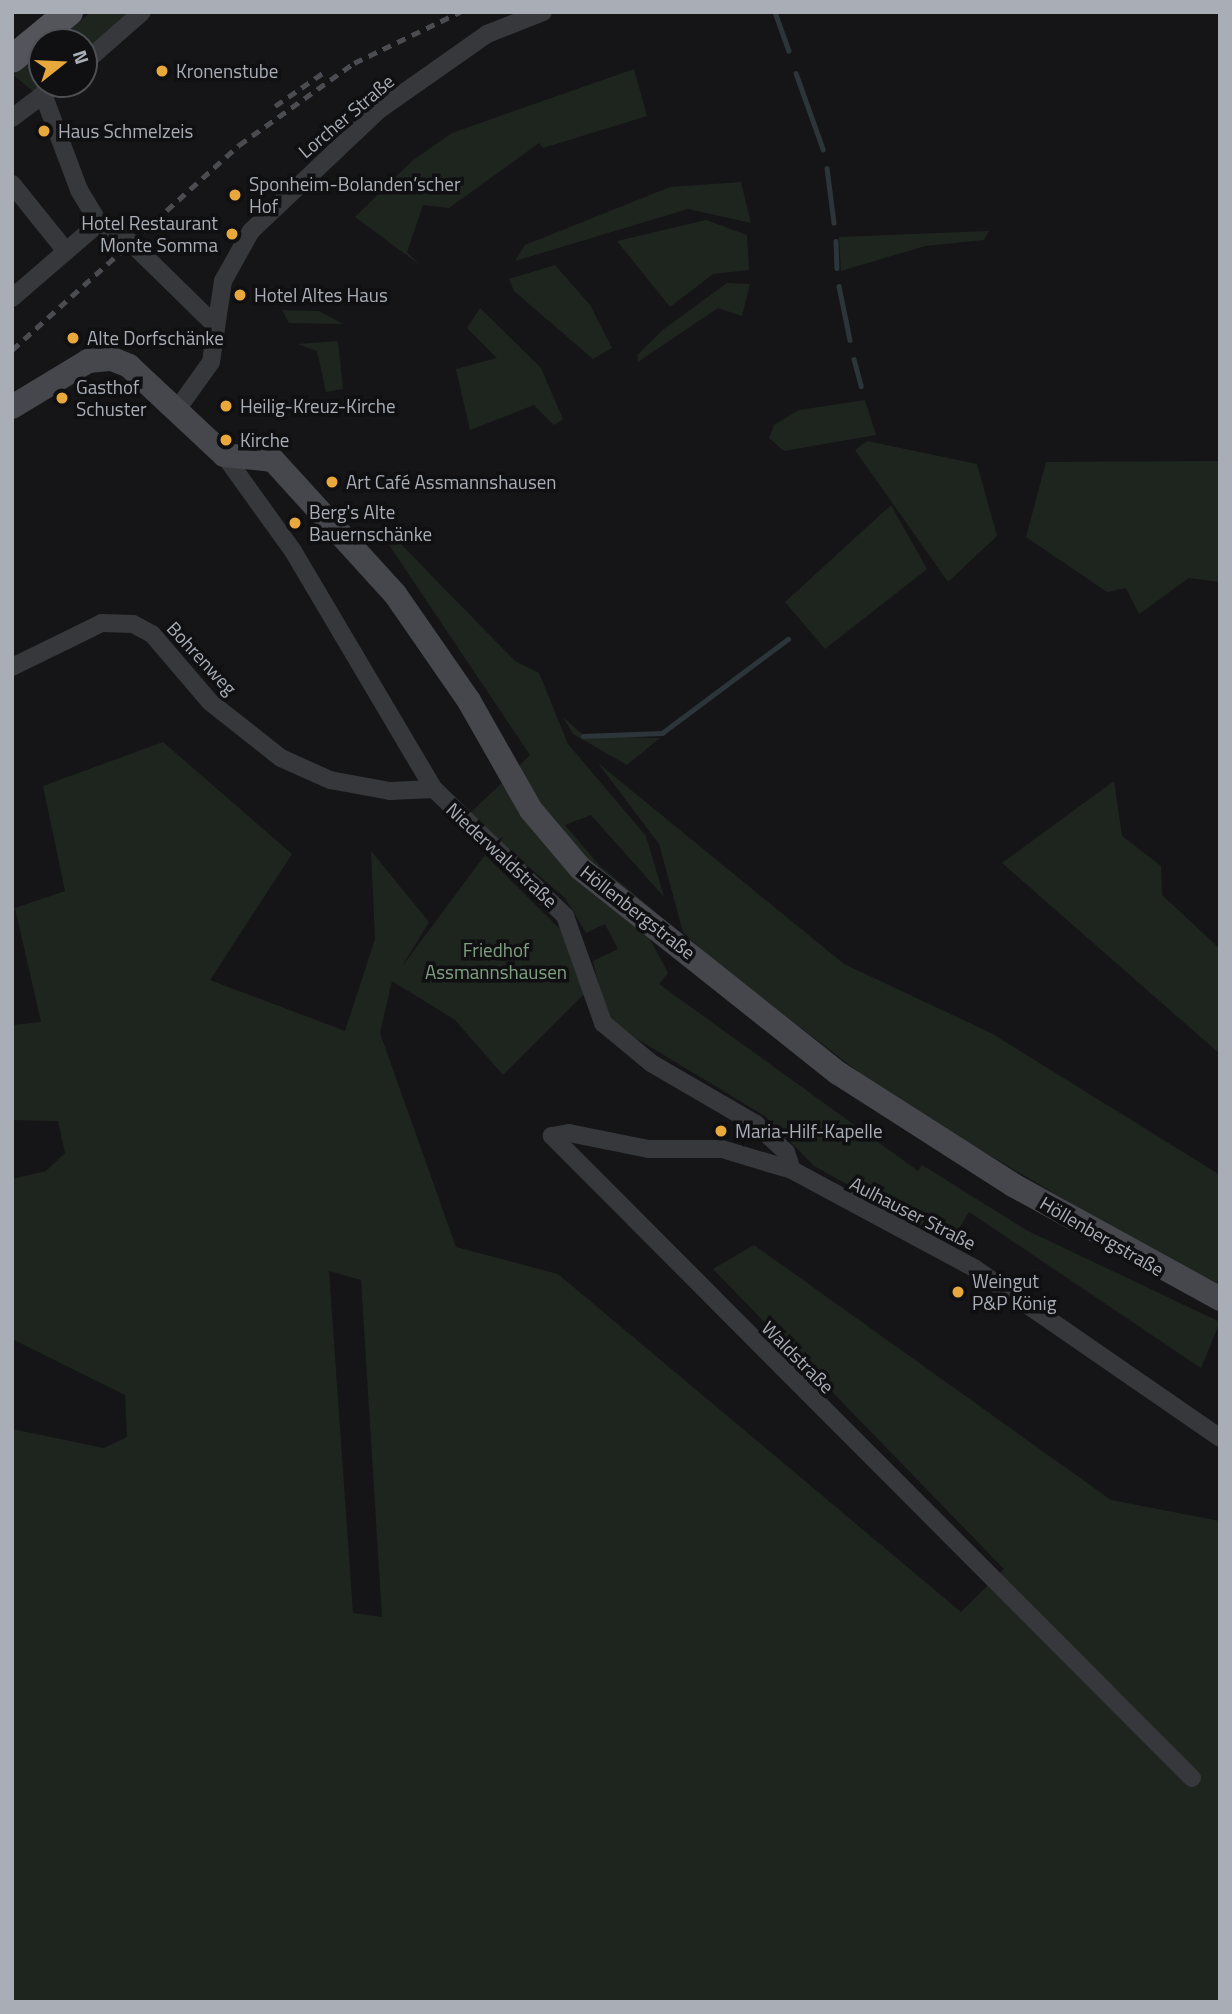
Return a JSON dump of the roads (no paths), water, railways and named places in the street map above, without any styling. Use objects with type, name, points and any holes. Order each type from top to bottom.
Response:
[{"type":"main road","points":[[12,60],[69,12]]},
{"type":"main road","points":[[12,407],[88,361],[107,358],[129,366],[224,455]]},
{"type":"main road","name":"Höllenbergstraße","points":[[224,455],[273,460],[384,581],[469,701],[531,810],[580,868],[838,1073],[1013,1185],[1220,1299]]},
{"type":"street","points":[[98,51],[142,12]]},
{"type":"street","name":"Lorcher Straße","points":[[176,411],[211,362],[216,326],[233,258],[273,207],[379,110],[471,44],[543,12]]},
{"type":"street","points":[[12,118],[38,98]]},
{"type":"street","points":[[53,98],[79,190],[99,223],[122,234],[163,279],[216,326]]},
{"type":"street","points":[[12,184],[65,250]]},
{"type":"street","points":[[12,298],[99,223]]},
{"type":"street","name":"Niederwaldstraße","points":[[224,455],[293,551],[434,789],[563,912],[611,1032],[756,1124],[786,1152],[792,1171]]},
{"type":"street","name":"Bohrenweg","points":[[12,667],[103,624],[133,624],[152,634],[210,702],[281,758],[330,780],[390,791],[434,789]]},
{"type":"street","name":"Waldstraße","points":[[792,1171],[722,1149],[648,1149],[552,1136],[1192,1777]]},
{"type":"street","name":"Aulhauser Straße","points":[[792,1171],[974,1268],[1220,1438]]},
{"type":"waterway","points":[[775,12],[789,51]]},
{"type":"waterway","points":[[796,73],[823,149]]},
{"type":"waterway","points":[[827,168],[834,223]]},
{"type":"waterway","points":[[836,241],[837,268]]},
{"type":"waterway","points":[[839,286],[850,340]]},
{"type":"waterway","points":[[854,359],[861,386]]},
{"type":"waterway","points":[[583,736],[662,733],[788,639]]},
{"type":"railway","points":[[12,350],[239,145],[354,63],[460,12]]},
{"type":"railway","points":[[275,106],[327,70]]},
{"type":"place","name":"Kronenstube","points":[[162,71]]},
{"type":"place","name":"Haus Schmelzeis","points":[[44,131]]},
{"type":"place","name":"Sponheim-Bolanden’scher Hof","points":[[235,195]]},
{"type":"place","name":"Hotel Restaurant Monte Somma","points":[[232,234]]},
{"type":"place","name":"Hotel Altes Haus","points":[[240,295]]},
{"type":"place","name":"Alte Dorfschänke","points":[[73,338]]},
{"type":"place","name":"Gasthof Schuster","points":[[62,398]]},
{"type":"place","name":"Heilig-Kreuz-Kirche","points":[[226,406]]},
{"type":"place","name":"Kirche","points":[[226,440]]},
{"type":"place","name":"Art Café Assmannshausen","points":[[332,482]]},
{"type":"place","name":"Berg's Alte Bauernschänke","points":[[295,523]]},
{"type":"place","name":"Maria-Hilf-Kapelle","points":[[721,1131]]},
{"type":"place","name":"Weingut P&P König","points":[[958,1292]]},
{"type":"park label","name":"Friedhof Assmannshausen","points":[[496,961]]}]
